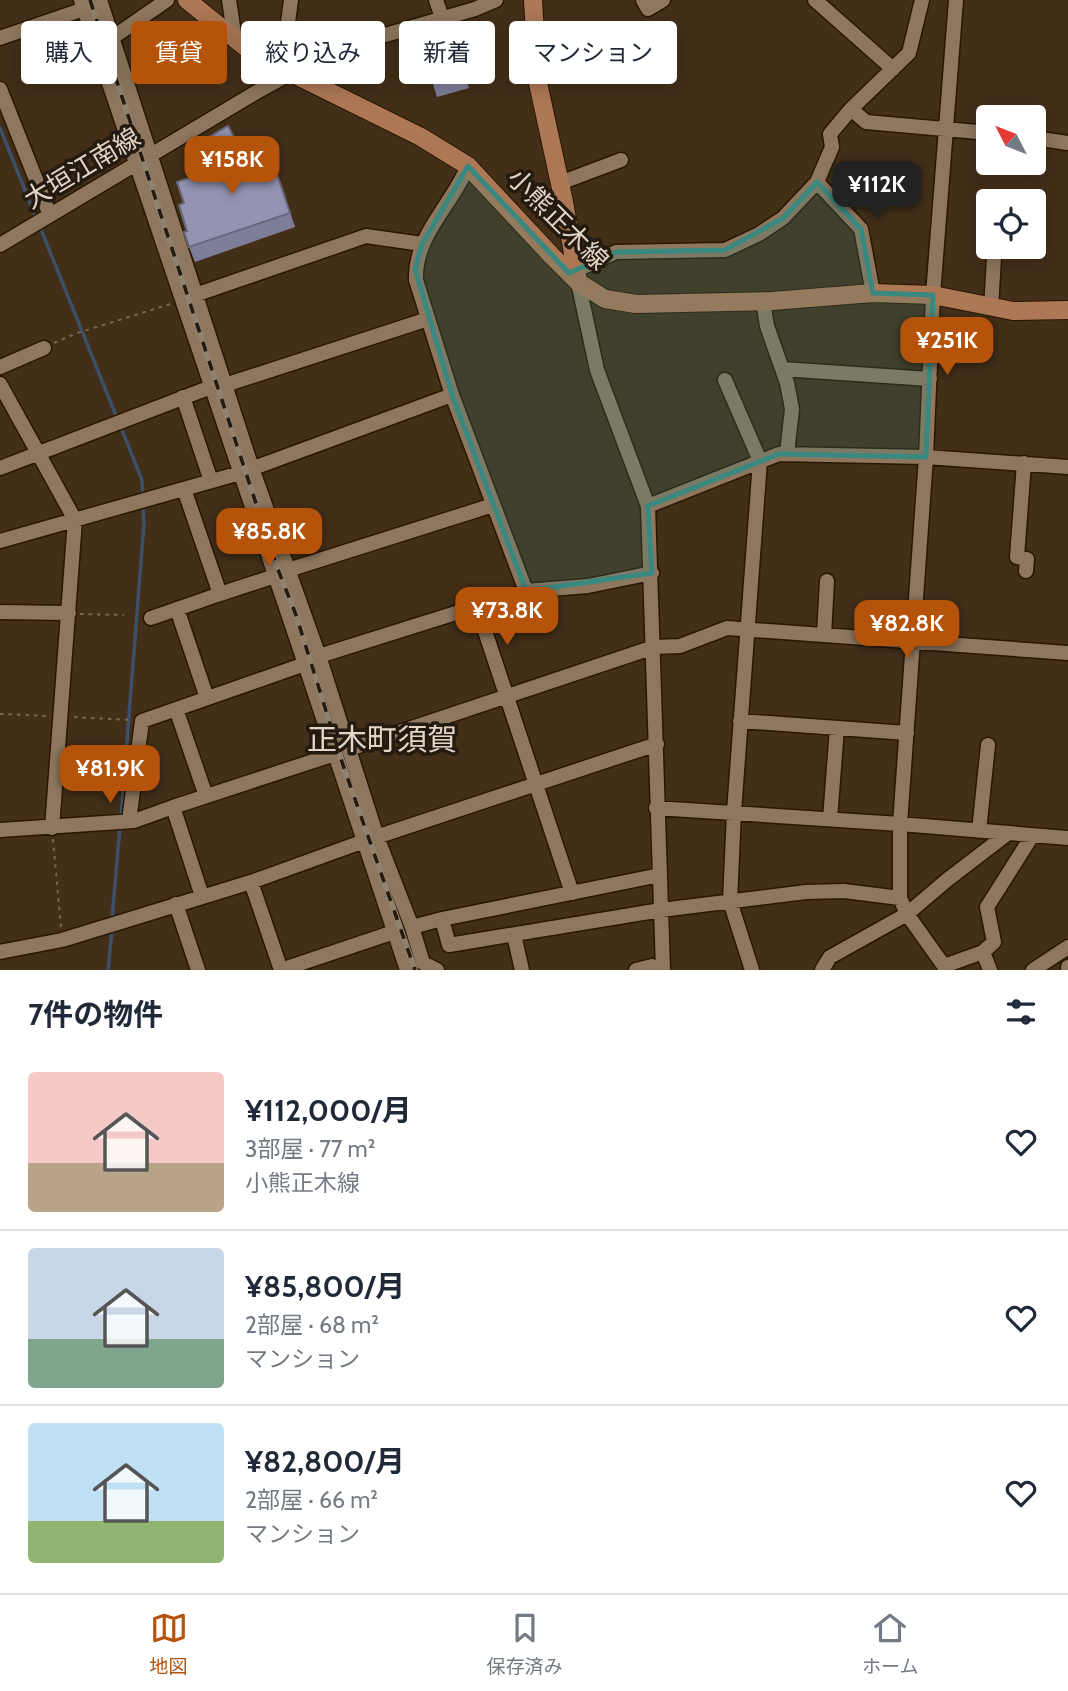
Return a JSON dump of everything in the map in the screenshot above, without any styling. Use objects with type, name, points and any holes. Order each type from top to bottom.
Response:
[{"type":"main road","name":"小熊正木線","points":[[187,0],[241,44]]},
{"type":"main road","points":[[533,0],[538,83],[578,276]]},
{"type":"main road","name":"小熊正木線","points":[[311,84],[421,137],[468,166],[578,276],[605,299],[636,304],[763,302],[873,293],[933,295],[1013,311],[1068,310]]},
{"type":"street","points":[[100,0],[107,21]]},
{"type":"street","points":[[117,35],[167,0]]},
{"type":"street","points":[[229,0],[235,40]]},
{"type":"street","points":[[289,21],[291,0]]},
{"type":"street","points":[[436,0],[442,18]]},
{"type":"street","name":"大垣江南線","points":[[385,36],[496,0]]},
{"type":"street","points":[[643,0],[648,9],[663,0]]},
{"type":"street","points":[[815,0],[893,69]]},
{"type":"street","points":[[663,970],[648,506],[597,370],[578,276],[616,252],[725,250],[759,234],[783,218],[817,181],[832,147],[830,134],[851,109],[909,53],[922,0]]},
{"type":"street","points":[[956,0],[933,295],[926,457],[900,824],[900,898],[907,915],[944,966],[982,952],[994,943],[987,907],[1032,836]]},
{"type":"street","points":[[0,38],[83,4],[143,159],[282,573],[319,656],[377,837],[424,963],[437,970]]},
{"type":"street","points":[[117,58],[143,159]]},
{"type":"street","name":"大垣江南線","points":[[0,245],[273,84]]},
{"type":"street","points":[[0,89],[50,215]]},
{"type":"street","points":[[851,109],[866,122],[976,131]]},
{"type":"street","points":[[1046,139],[1068,142]]},
{"type":"street","points":[[560,183],[621,160]]},
{"type":"street","points":[[468,166],[422,244],[415,269],[416,280],[452,395],[526,592]]},
{"type":"street","points":[[817,181],[861,229],[873,293]]},
{"type":"street","points":[[189,297],[366,236],[422,244]]},
{"type":"street","points":[[991,308],[994,259]]},
{"type":"street","points":[[763,302],[766,326],[782,369],[792,409],[787,453]]},
{"type":"street","points":[[0,468],[183,397],[428,319]]},
{"type":"street","points":[[0,368],[44,348]]},
{"type":"street","points":[[782,369],[930,379]]},
{"type":"street","points":[[725,380],[760,461],[740,721],[730,901],[752,970]]},
{"type":"street","points":[[0,384],[75,520],[52,828]]},
{"type":"street","points":[[0,541],[246,470],[452,395]]},
{"type":"street","points":[[183,397],[211,481]]},
{"type":"street","points":[[648,506],[760,461],[787,453],[926,457],[1068,467]]},
{"type":"street","points":[[1024,463],[1017,557],[1027,559],[1026,571]]},
{"type":"street","points":[[184,489],[220,594]]},
{"type":"street","points":[[151,618],[493,505]]},
{"type":"street","points":[[282,573],[305,664],[407,970]]},
{"type":"street","points":[[319,656],[526,592],[588,586],[652,573]]},
{"type":"street","points":[[824,635],[827,581]]},
{"type":"street","points":[[477,607],[572,893]]},
{"type":"street","points":[[177,609],[206,698]]},
{"type":"street","points":[[0,612],[69,613]]},
{"type":"street","points":[[355,747],[654,647],[680,646],[726,628],[1068,653]]},
{"type":"street","points":[[129,821],[142,720],[305,664]]},
{"type":"street","points":[[176,709],[206,796]]},
{"type":"street","points":[[740,721],[907,733]]},
{"type":"street","points":[[830,819],[837,728]]},
{"type":"street","points":[[0,952],[62,940],[251,882],[657,744]]},
{"type":"street","points":[[979,831],[988,745]]},
{"type":"street","points":[[0,830],[129,821],[335,754]]},
{"type":"street","points":[[173,807],[202,896]]},
{"type":"street","points":[[656,807],[1068,838]]},
{"type":"street","points":[[822,970],[830,957],[907,915],[1007,834]]},
{"type":"street","points":[[412,927],[660,875]]},
{"type":"street","points":[[251,882],[281,970],[394,932]]},
{"type":"street","points":[[442,919],[449,946],[661,910],[806,892],[844,891],[900,898]]},
{"type":"street","points":[[176,904],[198,970]]},
{"type":"street","points":[[514,935],[522,970]]},
{"type":"street","points":[[1033,970],[1068,947]]},
{"type":"street","points":[[982,952],[990,970]]},
{"type":"street","points":[[636,970],[652,966],[652,970]]},
{"type":"path","points":[[44,348],[77,333],[189,297]]},
{"type":"path","points":[[69,613],[124,615]]},
{"type":"path","points":[[52,828],[62,940]]},
{"type":"highlighted area","points":[[468,166],[569,273],[616,252],[725,250],[783,218],[817,182],[861,229],[873,293],[933,295],[926,457],[779,454],[648,506],[652,573],[526,591],[452,395],[415,269],[422,244]]},
{"type":"building","points":[[228,126],[240,148],[215,164],[202,141]]},
{"type":"building","points":[[257,141],[263,144],[265,151],[269,150],[290,213],[189,247],[179,205],[184,203],[177,182],[223,166],[222,162],[245,149],[246,144]]},
{"type":"waterway","points":[[0,128],[37,220]]},
{"type":"waterway","points":[[40,227],[117,418]]},
{"type":"waterway","points":[[120,425],[142,480],[143,497]]},
{"type":"waterway","points":[[121,818],[144,523],[143,505]]},
{"type":"waterway","points":[[112,919],[120,826]]},
{"type":"waterway","points":[[108,970],[112,930]]},
{"type":"railway","points":[[90,0],[277,567],[296,615],[343,765],[415,970]]},
{"type":"district","name":"正木町須賀","points":[[382,740]]}]
